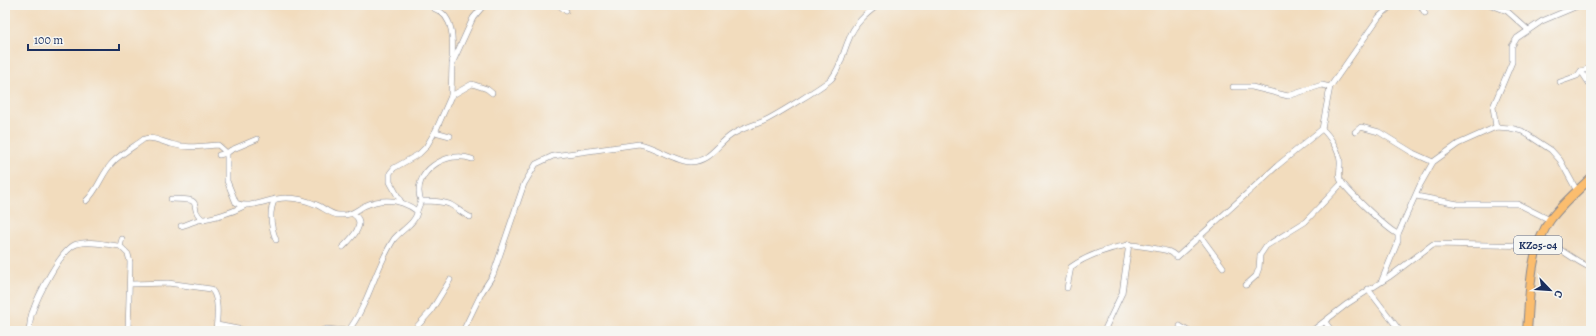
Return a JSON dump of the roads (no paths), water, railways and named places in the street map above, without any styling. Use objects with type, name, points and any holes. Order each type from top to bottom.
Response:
[{"type":"main road","name":"KZ05-04","points":[[1527,331],[1531,289],[1538,246],[1541,238],[1550,220],[1562,205],[1591,178]]},
{"type":"street","points":[[452,64],[473,18],[484,5]]},
{"type":"street","points":[[559,5],[566,11]]},
{"type":"street","points":[[463,331],[482,292],[493,275],[524,184],[536,164],[553,156],[639,144],[653,147],[681,160],[690,162],[709,157],[730,136],[749,126],[768,120],[828,82],[836,72],[853,30],[867,14],[878,5]]},
{"type":"street","points":[[1067,288],[1070,267],[1078,262],[1108,250],[1129,244],[1171,252],[1177,257],[1201,237],[1277,166],[1322,129],[1330,87],[1379,18],[1392,5]]},
{"type":"street","points":[[1420,5],[1425,13]]},
{"type":"street","points":[[1496,127],[1492,108],[1512,62],[1512,46],[1517,38],[1527,29],[1556,13],[1580,5]]},
{"type":"street","points":[[1491,6],[1507,11],[1527,29]]},
{"type":"street","points":[[402,202],[390,182],[390,173],[394,168],[419,154],[426,147],[435,132],[451,96],[452,64],[450,24],[439,11],[435,9]]},
{"type":"street","points":[[1560,82],[1577,76],[1581,71],[1591,68]]},
{"type":"street","points":[[1581,71],[1591,86]]},
{"type":"street","points":[[451,96],[472,84],[487,89],[492,94]]},
{"type":"street","points":[[1233,87],[1252,87],[1288,96],[1322,85],[1330,87]]},
{"type":"street","points":[[1355,132],[1361,127],[1379,132],[1413,153],[1433,162]]},
{"type":"street","points":[[1382,280],[1398,241],[1398,234],[1422,181],[1433,162],[1458,144],[1496,127],[1522,131],[1551,150],[1560,160],[1577,191]]},
{"type":"street","points":[[1322,129],[1332,142],[1340,160],[1338,171],[1342,183],[1377,218],[1398,234]]},
{"type":"street","points":[[435,132],[450,136]]},
{"type":"street","points":[[86,201],[95,192],[105,172],[114,161],[144,139],[150,137],[171,145],[190,148],[218,145],[227,153],[227,181],[233,199],[236,203],[244,206]]},
{"type":"street","points":[[219,156],[257,139]]},
{"type":"street","points":[[321,331],[326,329],[348,331],[358,317],[394,239],[414,219],[421,201],[419,196],[420,185],[425,175],[440,160],[458,157],[472,159]]},
{"type":"street","points":[[1246,286],[1256,276],[1259,268],[1260,255],[1266,246],[1305,222],[1342,183]]},
{"type":"street","points":[[1416,196],[1458,204],[1518,204],[1550,220]]},
{"type":"street","points":[[171,198],[188,199],[194,201],[196,203],[196,211],[203,220]]},
{"type":"street","points":[[181,226],[222,216],[244,206],[275,199],[289,198],[310,202],[339,215],[353,214],[371,204],[389,200],[402,202],[416,211]]},
{"type":"street","points":[[275,199],[273,203],[271,224],[276,240]]},
{"type":"street","points":[[421,201],[450,204],[460,213],[470,218]]},
{"type":"street","points":[[343,247],[354,234],[360,223],[353,214]]},
{"type":"street","points":[[1201,237],[1223,267]]},
{"type":"street","points":[[1541,238],[1559,248],[1578,262],[1591,268]]},
{"type":"street","points":[[120,246],[122,239]]},
{"type":"street","points":[[29,331],[32,313],[54,269],[68,250],[78,244],[120,246],[130,258],[131,284],[128,331]]},
{"type":"street","points":[[1104,331],[1122,293],[1129,244]]},
{"type":"street","points":[[1312,331],[1368,289],[1389,277],[1433,244],[1538,246]]},
{"type":"street","points":[[413,331],[431,311],[450,280]]},
{"type":"street","points":[[131,284],[168,283],[211,289],[214,292],[216,301],[216,328],[248,331]]},
{"type":"street","points":[[1368,289],[1400,331]]},
{"type":"street","points":[[1325,322],[1332,331]]},
{"type":"street","points":[[1180,326],[1188,331]]}]
